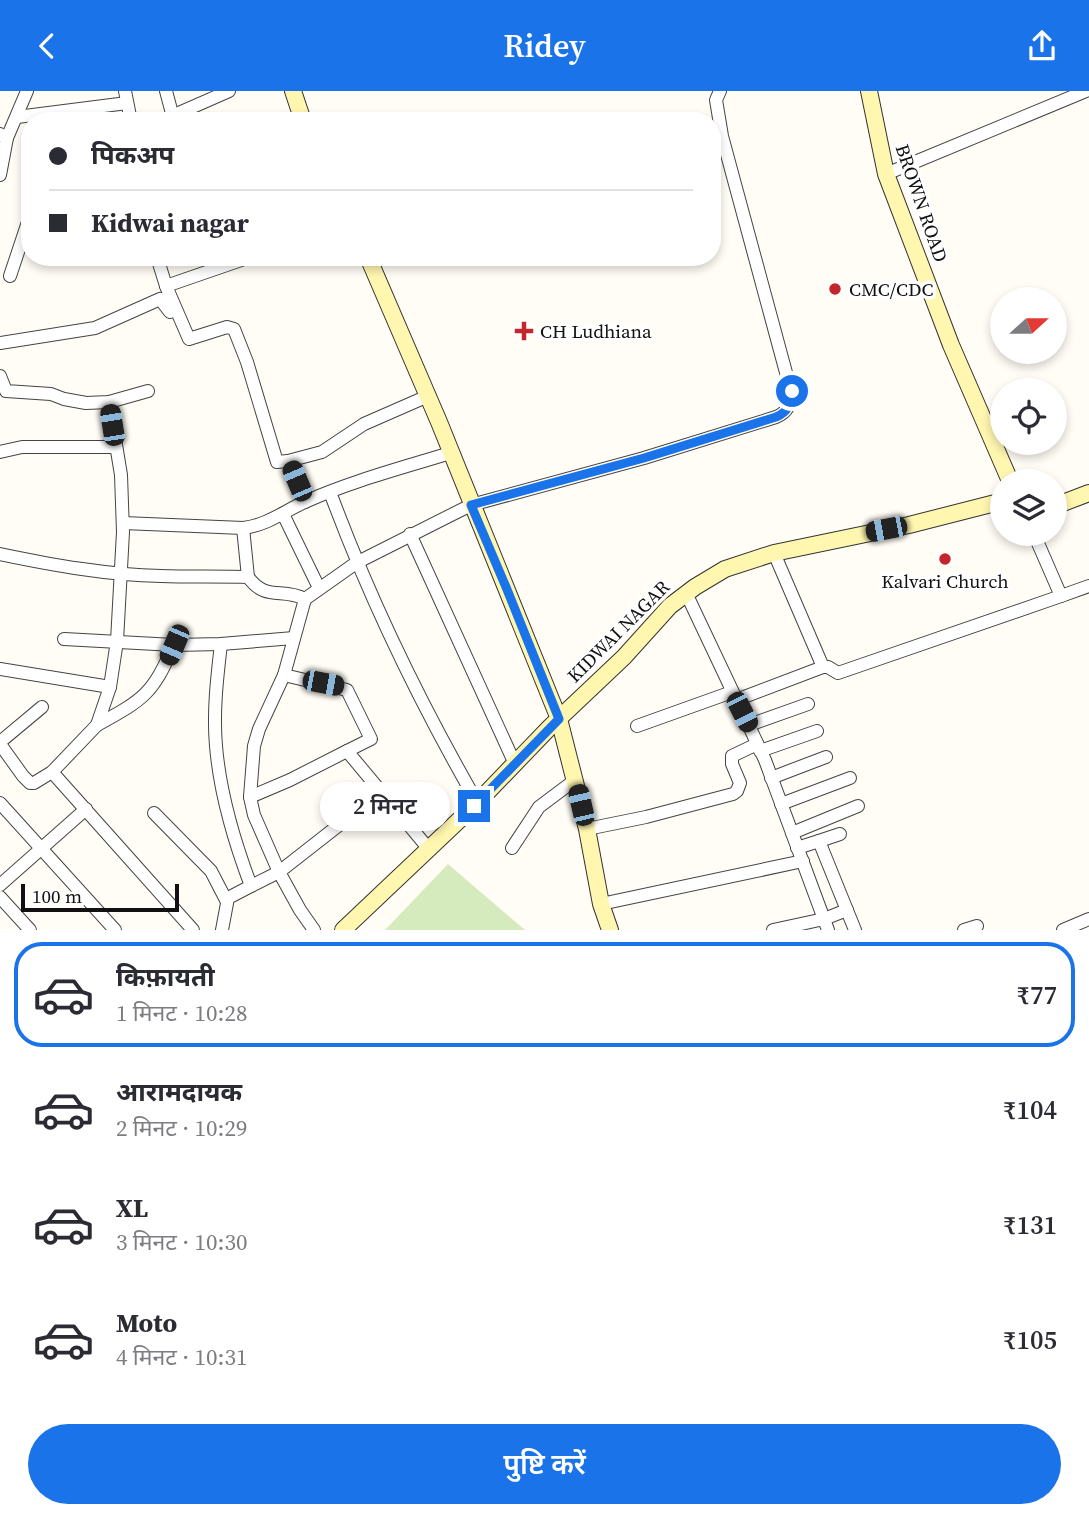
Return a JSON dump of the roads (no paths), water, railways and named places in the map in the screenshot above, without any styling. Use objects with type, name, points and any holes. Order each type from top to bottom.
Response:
[{"type":"street","points":[[1,167],[4,136],[17,117],[27,91]]},
{"type":"street","points":[[166,91],[171,112]]},
{"type":"street","points":[[185,112],[229,91]]},
{"type":"street","points":[[293,91],[300,112]]},
{"type":"street","points":[[718,112],[716,100],[720,91]]},
{"type":"street","name":"BROWN ROAD","points":[[869,91],[886,174],[951,345],[1005,469]]},
{"type":"street","points":[[886,174],[1087,91]]},
{"type":"street","points":[[44,112],[126,97]]},
{"type":"street","points":[[17,117],[21,116]]},
{"type":"street","points":[[314,930],[279,872],[254,815],[250,797],[257,737],[284,675],[305,600],[356,563],[471,505],[644,458],[776,417],[790,404],[792,391],[721,131]]},
{"type":"street","points":[[10,276],[21,243]]},
{"type":"street","points":[[160,266],[177,314],[190,340],[227,327],[234,329],[278,463],[322,452],[364,424],[428,396]]},
{"type":"street","points":[[166,286],[224,266]]},
{"type":"street","points":[[372,266],[428,396],[559,719],[587,829],[600,904],[610,930]]},
{"type":"street","points":[[0,343],[94,328],[157,299],[161,299],[172,313],[177,314]]},
{"type":"street","points":[[0,376],[3,392],[51,394],[86,403],[109,403],[148,391]]},
{"type":"street","points":[[97,725],[110,687],[117,641],[122,573],[121,475],[109,403]]},
{"type":"street","points":[[0,452],[22,447],[116,447]]},
{"type":"street","points":[[123,523],[256,527],[330,492],[450,453]]},
{"type":"street","points":[[288,461],[305,502]]},
{"type":"street","points":[[330,492],[356,563],[429,717],[477,802]]},
{"type":"street","points":[[1067,501],[1089,493]]},
{"type":"street","name":"KIDWAI NAGAR","points":[[343,930],[477,802],[624,657],[670,606],[686,593],[718,572],[774,553],[909,525],[990,504]]},
{"type":"street","points":[[283,514],[319,588]]},
{"type":"street","points":[[243,528],[248,577],[261,591],[269,594],[294,594],[305,600]]},
{"type":"street","points":[[410,534],[515,764]]},
{"type":"street","points":[[1039,546],[1061,596]]},
{"type":"street","points":[[774,553],[823,667]]},
{"type":"street","points":[[0,554],[77,569],[160,576],[248,577]]},
{"type":"street","points":[[637,726],[823,667],[838,673],[1089,586]]},
{"type":"street","points":[[686,593],[759,747],[826,925]]},
{"type":"street","points":[[64,639],[174,645],[294,638]]},
{"type":"street","points":[[221,644],[215,715],[216,746],[234,841],[251,886]]},
{"type":"street","points":[[42,707],[0,743],[30,783],[52,772],[97,725],[134,705],[151,690],[174,645]]},
{"type":"street","points":[[0,669],[110,687]]},
{"type":"street","points":[[250,797],[371,739],[347,690],[284,675]]},
{"type":"street","points":[[749,725],[808,704]]},
{"type":"street","points":[[587,829],[733,794],[740,783],[732,764],[732,756],[817,731]]},
{"type":"street","points":[[347,751],[428,848]]},
{"type":"street","points":[[771,778],[826,757]]},
{"type":"street","points":[[52,772],[194,930]]},
{"type":"street","points":[[781,804],[850,778]]},
{"type":"street","points":[[512,848],[539,807],[575,780]]},
{"type":"street","points":[[226,900],[279,872],[380,793]]},
{"type":"street","points":[[0,803],[115,930]]},
{"type":"street","points":[[792,833],[858,806]]},
{"type":"street","points":[[0,885],[86,810]]},
{"type":"street","points":[[154,813],[211,871],[226,900],[222,930]]},
{"type":"street","points":[[797,848],[840,834]]},
{"type":"street","points":[[820,841],[855,930]]},
{"type":"street","points":[[600,904],[803,861]]},
{"type":"street","points":[[0,897],[30,930]]},
{"type":"street","points":[[773,930],[826,925],[847,911]]},
{"type":"street","points":[[1063,930],[1089,919]]},
{"type":"street","points":[[964,930],[977,926]]},
{"type":"place","name":"CMC/CDC","points":[[835,289]]},
{"type":"place","name":"CH Ludhiana","points":[[524,331]]},
{"type":"place","name":"Kalvari Church","points":[[945,559]]}]
